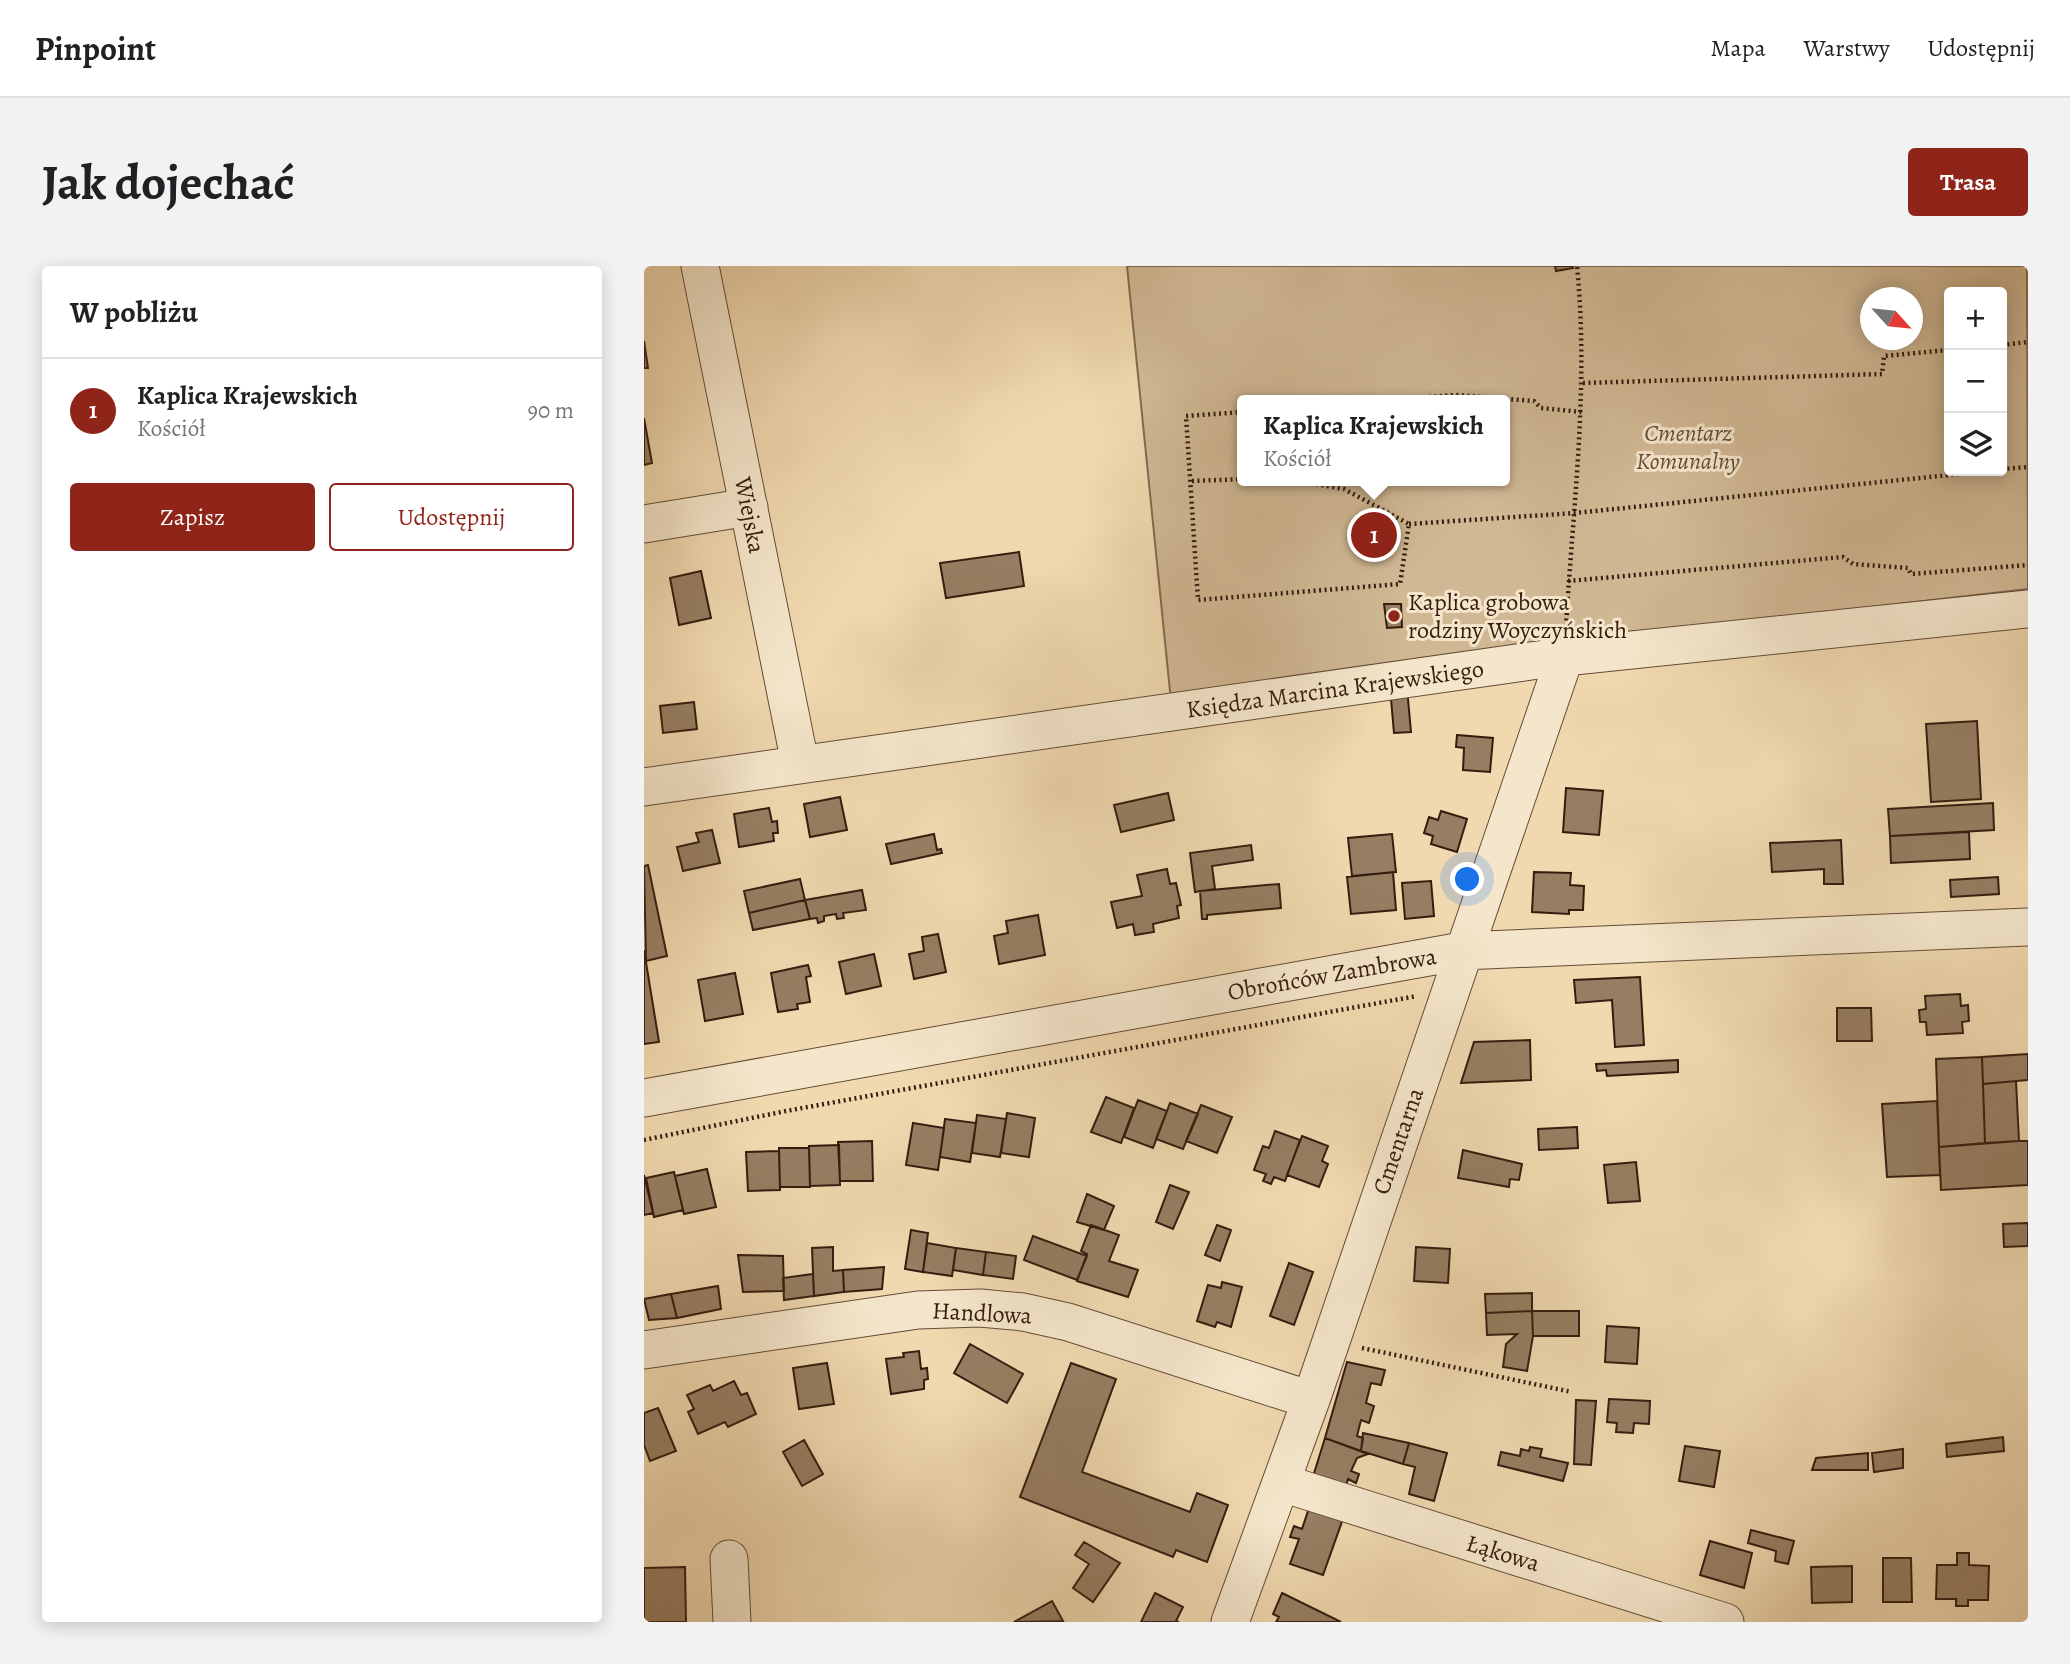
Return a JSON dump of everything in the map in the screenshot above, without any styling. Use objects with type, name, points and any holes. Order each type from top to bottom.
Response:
[{"type":"street","name":"Wiejska","points":[[701,266],[800,763]]},
{"type":"street","points":[[644,524],[749,507]]},
{"type":"street","name":"Księdza Marcina Krajewskiego","points":[[644,787],[800,763],[1564,659],[2028,609]]},
{"type":"street","name":"Cmentarna","points":[[1230,1622],[1311,1400],[1462,951],[1564,659]]},
{"type":"street","name":"Obrońców Zambrowa","points":[[644,1098],[1462,951],[2028,927]]},
{"type":"street","name":"Handlowa","points":[[644,1350],[918,1310],[980,1308],[1023,1312],[1068,1322],[1311,1400]]},
{"type":"street","name":"Łąkowa","points":[[1282,1483],[1725,1622]]},
{"type":"street","points":[[729,1559],[732,1622]]},
{"type":"path","points":[[1564,659],[1583,383],[1582,320],[1577,266]]},
{"type":"path","points":[[2007,344],[2028,342]]},
{"type":"path","points":[[1583,383],[1882,374],[1884,356],[1944,350]]},
{"type":"path","points":[[1510,399],[1534,401],[1541,408],[1582,412]]},
{"type":"path","points":[[1237,412],[1186,416],[1198,600],[1400,584],[1409,524]]},
{"type":"path","points":[[2007,469],[2028,467]]},
{"type":"path","points":[[1327,486],[1344,489],[1409,524],[1575,513],[1944,476]]},
{"type":"path","points":[[1192,481],[1237,479]]},
{"type":"path","points":[[1568,581],[1843,558],[1853,564],[1908,568],[1911,574],[2028,565]]},
{"type":"path","points":[[644,1140],[786,1111],[1377,1006],[1450,988]]},
{"type":"path","points":[[1330,1343],[1572,1392]]},
{"type":"green space","name":"Cmentarz Komunalny","points":[[1127,266],[2027,266],[2028,589],[1586,640],[1171,701]]},
{"type":"building","points":[[1555,266],[1572,266],[1573,268],[1556,271]]},
{"type":"building","points":[[644,341],[648,368],[644,368]]},
{"type":"building","points":[[644,418],[652,463],[644,465]]},
{"type":"building","points":[[1374,526],[1382,533],[1374,543],[1366,537]]},
{"type":"building","points":[[1019,552],[1024,586],[946,598],[940,563]]},
{"type":"building","points":[[701,571],[711,618],[679,625],[670,578]]},
{"type":"building","name":"Kaplica grobowa rodziny Woyczyńskich","points":[[1384,604],[1401,604],[1402,627],[1387,628]]},
{"type":"building","points":[[1407,688],[1411,732],[1394,733],[1391,699]]},
{"type":"building","points":[[694,702],[697,729],[663,733],[660,706]]},
{"type":"building","points":[[1977,721],[1981,799],[1931,802],[1926,724]]},
{"type":"building","points":[[1457,735],[1493,738],[1490,772],[1463,770],[1464,748],[1456,747]]},
{"type":"building","points":[[1566,788],[1603,791],[1599,835],[1563,832]]},
{"type":"building","points":[[1168,793],[1174,820],[1121,832],[1114,805]]},
{"type":"building","points":[[840,797],[847,830],[810,837],[804,804]]},
{"type":"building","points":[[1993,803],[1994,830],[1890,836],[1888,809]]},
{"type":"building","points":[[769,808],[772,822],[777,821],[778,833],[773,833],[774,841],[739,847],[734,814]]},
{"type":"building","points":[[1441,811],[1467,819],[1457,852],[1431,844],[1433,836],[1424,833],[1429,817],[1438,820]]},
{"type":"building","points":[[712,830],[720,863],[683,871],[677,847],[699,842],[696,833]]},
{"type":"building","points":[[1969,832],[1970,859],[1891,863],[1890,836]]},
{"type":"building","points":[[934,834],[937,850],[941,849],[942,853],[891,864],[886,844]]},
{"type":"building","points":[[1392,834],[1396,872],[1352,876],[1348,838]]},
{"type":"building","points":[[1841,840],[1843,884],[1824,884],[1824,869],[1772,872],[1770,843]]},
{"type":"building","points":[[1251,845],[1253,860],[1212,866],[1215,889],[1195,892],[1190,853]]},
{"type":"building","points":[[648,865],[667,956],[646,961],[644,866]]},
{"type":"building","points":[[1167,869],[1170,884],[1176,883],[1181,905],[1177,906],[1179,918],[1153,924],[1154,932],[1135,935],[1133,924],[1117,928],[1111,902],[1142,896],[1137,875]]},
{"type":"building","points":[[1393,872],[1396,910],[1351,914],[1347,877]]},
{"type":"building","points":[[1534,872],[1571,873],[1570,885],[1584,886],[1583,910],[1569,910],[1569,914],[1532,912]]},
{"type":"building","points":[[1998,877],[1999,894],[1951,897],[1950,880]]},
{"type":"building","points":[[800,879],[805,900],[749,913],[744,891]]},
{"type":"building","points":[[1431,881],[1434,916],[1405,919],[1402,883]]},
{"type":"building","points":[[1279,884],[1281,908],[1207,915],[1207,919],[1202,919],[1200,891]]},
{"type":"building","points":[[862,890],[866,910],[843,913],[844,918],[837,919],[836,914],[824,916],[824,921],[818,923],[817,918],[810,919],[805,900]]},
{"type":"building","points":[[805,900],[810,919],[753,930],[749,913]]},
{"type":"building","points":[[1038,915],[1045,955],[999,964],[994,936],[1008,933],[1006,921]]},
{"type":"building","points":[[938,934],[946,972],[914,979],[909,954],[924,951],[922,937]]},
{"type":"building","points":[[644,950],[659,1042],[644,1044]]},
{"type":"building","points":[[874,954],[881,986],[846,994],[839,962]]},
{"type":"building","points":[[808,965],[811,976],[806,977],[810,1002],[797,1004],[798,1009],[778,1012],[771,973]]},
{"type":"building","points":[[735,973],[743,1014],[705,1021],[698,980]]},
{"type":"building","points":[[1640,977],[1644,1045],[1615,1047],[1612,1000],[1576,1003],[1574,980]]},
{"type":"building","points":[[1960,994],[1961,1006],[1968,1005],[1969,1021],[1962,1022],[1963,1033],[1927,1035],[1926,1022],[1920,1022],[1919,1010],[1926,1009],[1925,996]]},
{"type":"building","points":[[1837,1008],[1871,1008],[1872,1041],[1837,1041]]},
{"type":"building","points":[[1530,1040],[1531,1080],[1461,1083],[1474,1042]]},
{"type":"building","points":[[2028,1054],[2028,1080],[1983,1084],[1982,1057]]},
{"type":"building","points":[[1982,1057],[1985,1143],[1939,1147],[1936,1059]]},
{"type":"building","points":[[1678,1060],[1678,1072],[1607,1076],[1606,1070],[1597,1071],[1596,1064]]},
{"type":"building","points":[[2016,1081],[2019,1141],[1985,1143],[1983,1084]]},
{"type":"building","points":[[1106,1097],[1134,1108],[1121,1143],[1091,1132]]},
{"type":"building","points":[[1138,1100],[1167,1111],[1153,1148],[1124,1137]]},
{"type":"building","points":[[1937,1101],[1940,1175],[1887,1177],[1882,1104]]},
{"type":"building","points":[[1170,1103],[1198,1114],[1183,1149],[1156,1139]]},
{"type":"building","points":[[1201,1105],[1232,1117],[1217,1153],[1186,1141]]},
{"type":"building","points":[[1007,1113],[1035,1118],[1029,1157],[1001,1153]]},
{"type":"building","points":[[977,1115],[1006,1119],[1000,1157],[972,1153]]},
{"type":"building","points":[[945,1119],[976,1123],[970,1162],[940,1157]]},
{"type":"building","points":[[913,1123],[944,1128],[938,1170],[906,1165]]},
{"type":"building","points":[[1577,1127],[1578,1148],[1539,1150],[1538,1129]]},
{"type":"building","points":[[1275,1131],[1300,1140],[1285,1181],[1274,1177],[1271,1184],[1263,1181],[1266,1174],[1254,1170],[1263,1146],[1269,1148]]},
{"type":"building","points":[[1302,1136],[1328,1146],[1322,1161],[1328,1164],[1319,1187],[1287,1175]]},
{"type":"building","points":[[872,1141],[873,1181],[840,1181],[838,1142]]},
{"type":"building","points":[[2028,1141],[2028,1185],[1941,1190],[1939,1147]]},
{"type":"building","points":[[839,1145],[840,1185],[810,1186],[809,1146]]},
{"type":"building","points":[[779,1148],[809,1148],[810,1187],[780,1187]]},
{"type":"building","points":[[1463,1150],[1522,1164],[1519,1180],[1510,1179],[1509,1187],[1458,1178]]},
{"type":"building","points":[[779,1151],[780,1190],[748,1191],[746,1152]]},
{"type":"building","points":[[1636,1162],[1640,1201],[1608,1203],[1604,1165]]},
{"type":"building","points":[[707,1169],[716,1207],[684,1214],[675,1176]]},
{"type":"building","points":[[674,1172],[683,1210],[654,1217],[646,1178]]},
{"type":"building","points":[[644,1175],[653,1213],[644,1215]]},
{"type":"building","points":[[1170,1185],[1189,1192],[1173,1229],[1156,1222]]},
{"type":"building","points":[[1087,1194],[1114,1206],[1104,1230],[1077,1222]]},
{"type":"building","points":[[2028,1223],[2028,1246],[2004,1247],[2003,1224]]},
{"type":"building","points":[[1091,1225],[1119,1235],[1109,1261],[1138,1270],[1128,1297],[1077,1281],[1087,1254],[1081,1251]]},
{"type":"building","points":[[1217,1225],[1231,1230],[1220,1261],[1205,1255]]},
{"type":"building","points":[[911,1230],[928,1233],[923,1272],[905,1269]]},
{"type":"building","points":[[1033,1236],[1087,1256],[1077,1280],[1024,1260]]},
{"type":"building","points":[[927,1243],[956,1248],[952,1276],[923,1272]]},
{"type":"building","points":[[833,1247],[833,1271],[843,1270],[844,1292],[814,1296],[812,1248]]},
{"type":"building","points":[[1416,1247],[1450,1249],[1448,1283],[1414,1281]]},
{"type":"building","points":[[956,1248],[986,1252],[983,1275],[953,1270]]},
{"type":"building","points":[[986,1252],[1016,1256],[1013,1279],[983,1275]]},
{"type":"building","points":[[738,1255],[783,1256],[784,1291],[743,1292]]},
{"type":"building","points":[[1289,1263],[1313,1272],[1294,1325],[1270,1316]]},
{"type":"building","points":[[884,1267],[882,1289],[844,1292],[843,1270]]},
{"type":"building","points":[[813,1274],[814,1296],[784,1300],[783,1278]]},
{"type":"building","points":[[1222,1282],[1242,1287],[1231,1327],[1217,1322],[1215,1327],[1197,1321],[1208,1285],[1221,1288]]},
{"type":"building","points":[[718,1286],[721,1309],[677,1318],[671,1294]]},
{"type":"building","points":[[1532,1293],[1532,1311],[1486,1313],[1485,1294]]},
{"type":"building","points":[[671,1294],[677,1318],[649,1320],[644,1299]]},
{"type":"building","points":[[1532,1311],[1579,1311],[1579,1336],[1533,1336]]},
{"type":"building","points":[[1532,1311],[1533,1336],[1527,1371],[1503,1367],[1506,1344],[1517,1334],[1487,1335],[1486,1313]]},
{"type":"building","points":[[1607,1326],[1639,1328],[1637,1364],[1605,1362]]},
{"type":"building","points":[[970,1344],[1023,1374],[1007,1403],[954,1373]]},
{"type":"building","points":[[919,1351],[921,1369],[927,1368],[928,1379],[924,1380],[924,1389],[891,1394],[886,1359],[904,1357],[903,1353]]},
{"type":"building","points":[[1347,1362],[1385,1370],[1381,1385],[1371,1383],[1366,1403],[1374,1406],[1369,1423],[1361,1420],[1357,1436],[1363,1438],[1361,1451],[1325,1438]]},
{"type":"building","points":[[827,1363],[834,1404],[799,1409],[793,1368]]},
{"type":"building","points":[[1071,1363],[1116,1379],[1082,1472],[1190,1512],[1197,1493],[1228,1505],[1207,1562],[1176,1550],[1173,1557],[1020,1497]]},
{"type":"building","points":[[734,1381],[741,1395],[747,1393],[756,1414],[728,1427],[725,1422],[698,1434],[688,1412],[694,1409],[687,1395],[710,1385],[713,1391]]},
{"type":"building","points":[[1609,1399],[1650,1401],[1649,1424],[1634,1423],[1633,1433],[1616,1432],[1617,1423],[1607,1422]]},
{"type":"building","points":[[1576,1400],[1596,1401],[1591,1465],[1574,1464]]},
{"type":"building","points":[[658,1408],[676,1451],[650,1461],[644,1445],[644,1413]]},
{"type":"building","points":[[1363,1433],[1409,1443],[1403,1464],[1361,1451]]},
{"type":"building","points":[[2003,1437],[2004,1451],[1947,1457],[1946,1444]]},
{"type":"building","points":[[1325,1438],[1368,1454],[1357,1458],[1351,1471],[1359,1474],[1356,1483],[1348,1479],[1344,1493],[1311,1483]]},
{"type":"building","points":[[804,1440],[823,1474],[802,1486],[783,1452]]},
{"type":"building","points":[[1409,1443],[1447,1453],[1434,1501],[1409,1494],[1415,1467],[1403,1464]]},
{"type":"building","points":[[1685,1446],[1720,1451],[1714,1487],[1679,1481]]},
{"type":"building","points":[[1530,1447],[1542,1449],[1540,1457],[1568,1463],[1563,1481],[1498,1465],[1501,1452],[1520,1456],[1521,1449],[1529,1451]]},
{"type":"building","points":[[1903,1449],[1903,1468],[1874,1472],[1872,1453]]},
{"type":"building","points":[[1868,1453],[1868,1470],[1812,1470],[1816,1458]]},
{"type":"building","points":[[1310,1505],[1344,1516],[1323,1575],[1290,1564],[1299,1539],[1290,1537],[1294,1526],[1302,1529]]},
{"type":"building","points":[[1751,1530],[1794,1541],[1788,1564],[1775,1561],[1776,1551],[1748,1543]]},
{"type":"building","points":[[1710,1541],[1752,1553],[1744,1588],[1700,1575]]},
{"type":"building","points":[[1084,1542],[1120,1563],[1093,1602],[1073,1588],[1089,1564],[1075,1555]]},
{"type":"building","points":[[1957,1553],[1969,1553],[1969,1565],[1989,1566],[1988,1600],[1968,1600],[1968,1606],[1956,1606],[1956,1599],[1936,1599],[1937,1565],[1957,1565]]},
{"type":"building","points":[[1883,1558],[1911,1558],[1912,1602],[1883,1602]]},
{"type":"building","points":[[1852,1566],[1852,1602],[1812,1603],[1811,1567]]},
{"type":"building","points":[[685,1567],[686,1622],[644,1622],[644,1568]]},
{"type":"building","points":[[1155,1593],[1183,1607],[1176,1621],[1179,1622],[1141,1622]]},
{"type":"building","points":[[1282,1593],[1341,1622],[1276,1622],[1279,1617],[1273,1614]]},
{"type":"building","points":[[1052,1601],[1063,1621],[1014,1622]]},
{"type":"place","name":"Kaplica Krajewskich","points":[[1374,535]]},
{"type":"place","name":"Kaplica grobowa rodziny Woyczyńskich","points":[[1394,616]]}]
